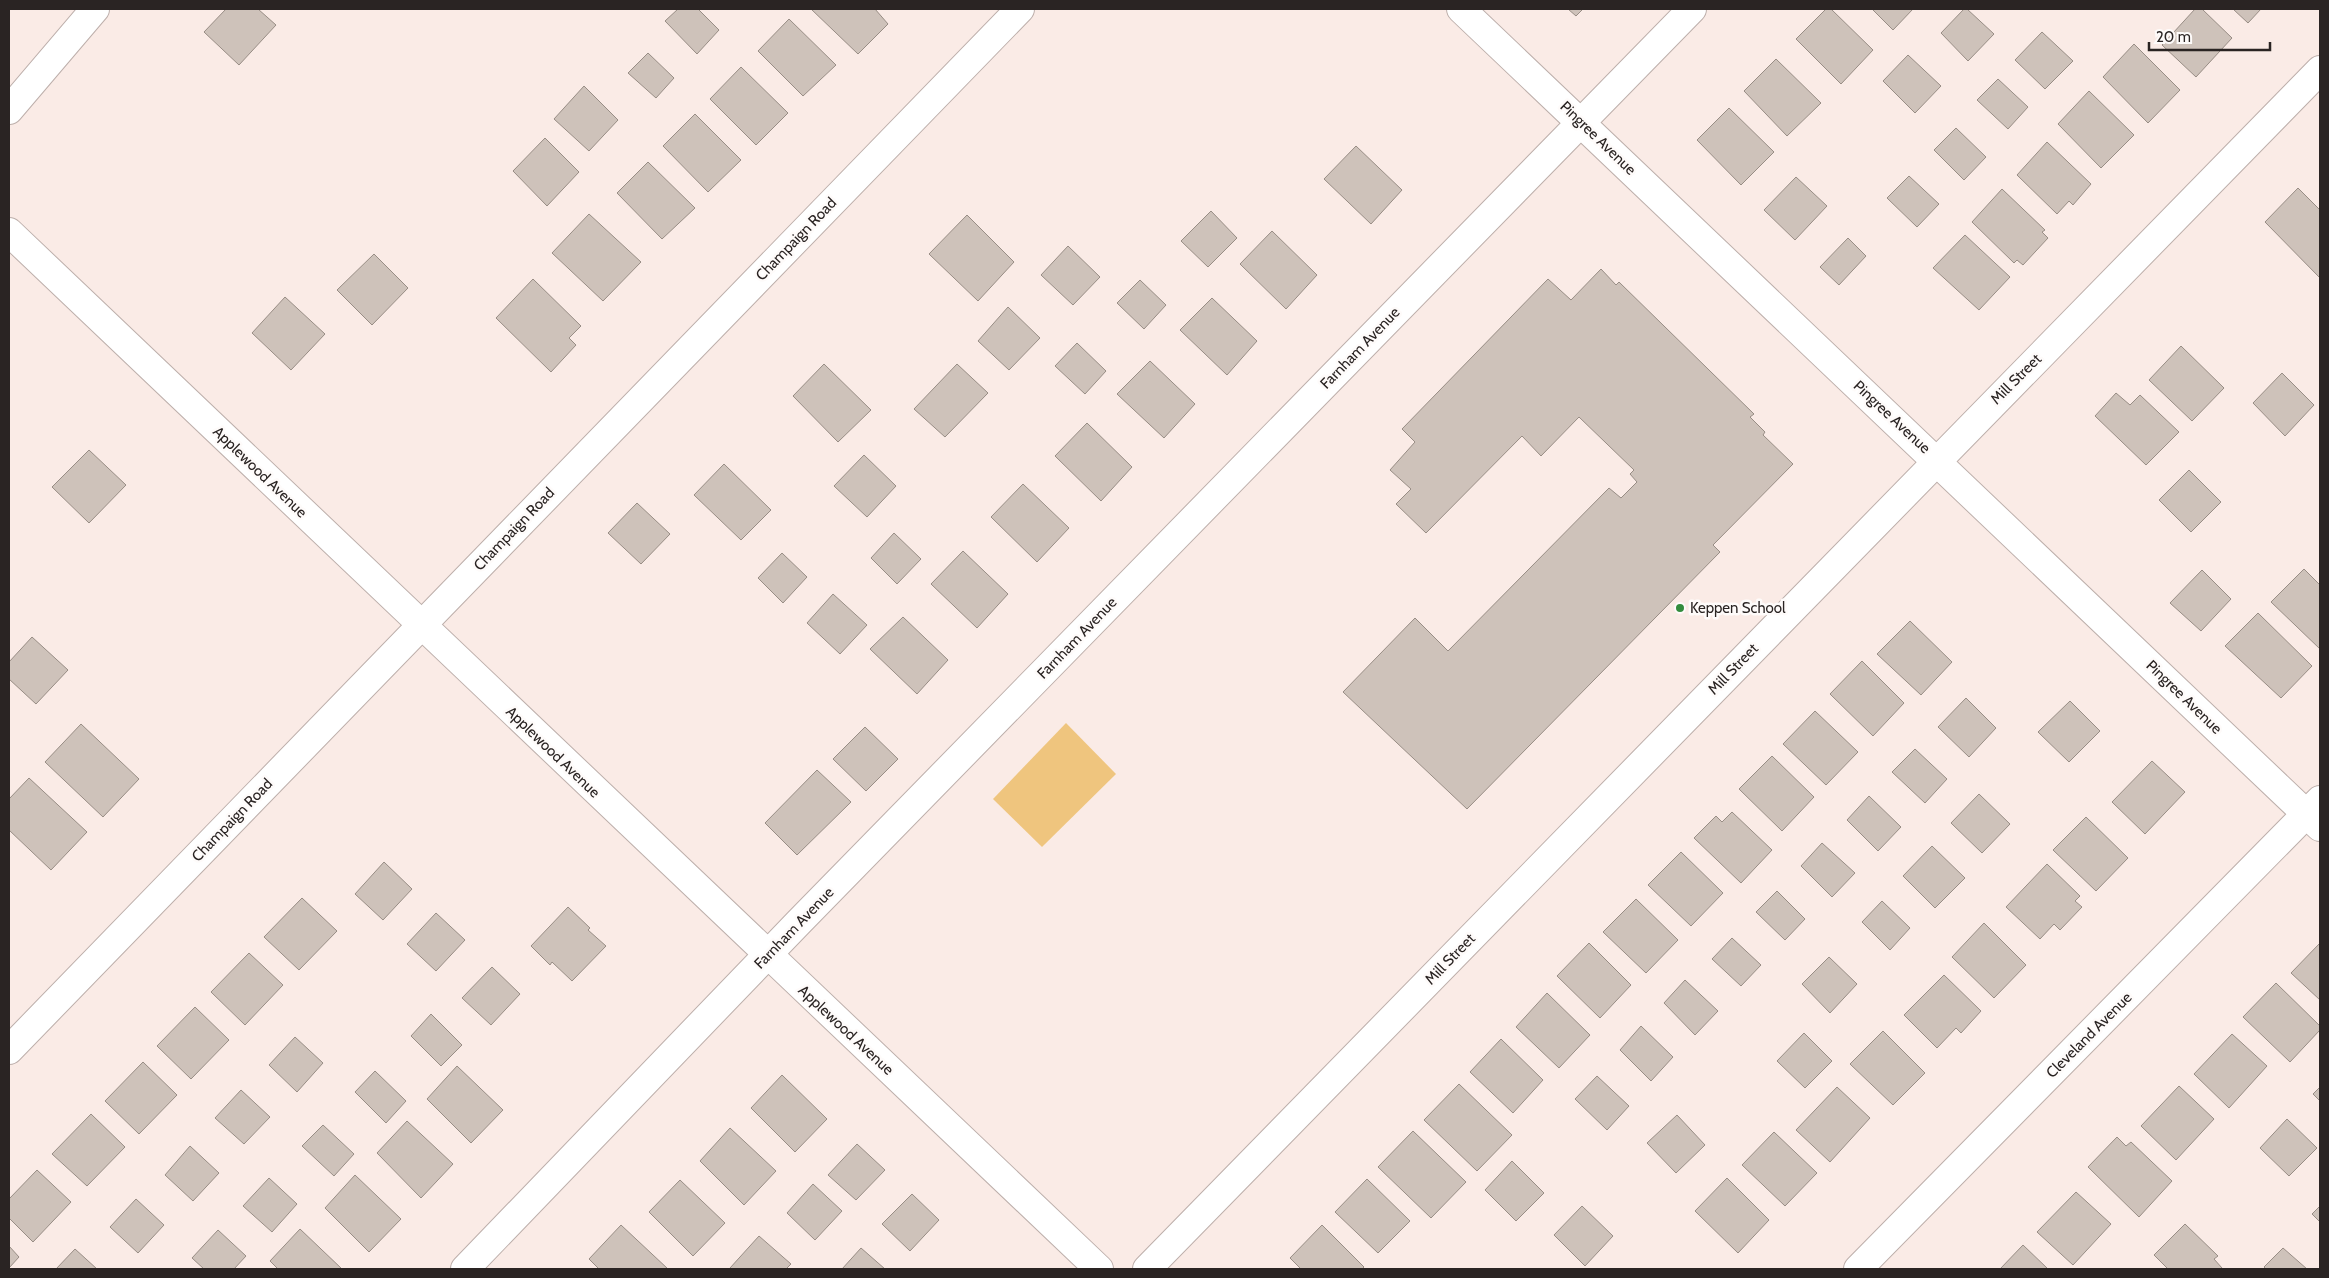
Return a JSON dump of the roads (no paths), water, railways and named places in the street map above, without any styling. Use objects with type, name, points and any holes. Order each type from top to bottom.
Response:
[{"type":"street","points":[[9,110],[95,9]]},
{"type":"street","name":"Champaign Road","points":[[9,1050],[1020,9]]},
{"type":"street","name":"Pingree Avenue","points":[[1462,9],[1937,460],[2316,813]]},
{"type":"street","name":"Farnham Avenue","points":[[465,1269],[767,955],[1692,9]]},
{"type":"street","name":"Mill Street","points":[[1147,1269],[2320,70]]},
{"type":"street","name":"Applewood Avenue","points":[[9,232],[1099,1269]]},
{"type":"street","name":"Cleveland Avenue","points":[[1858,1269],[2316,813]]},
{"type":"place","name":"Keppen School","points":[[1680,608]]}]
